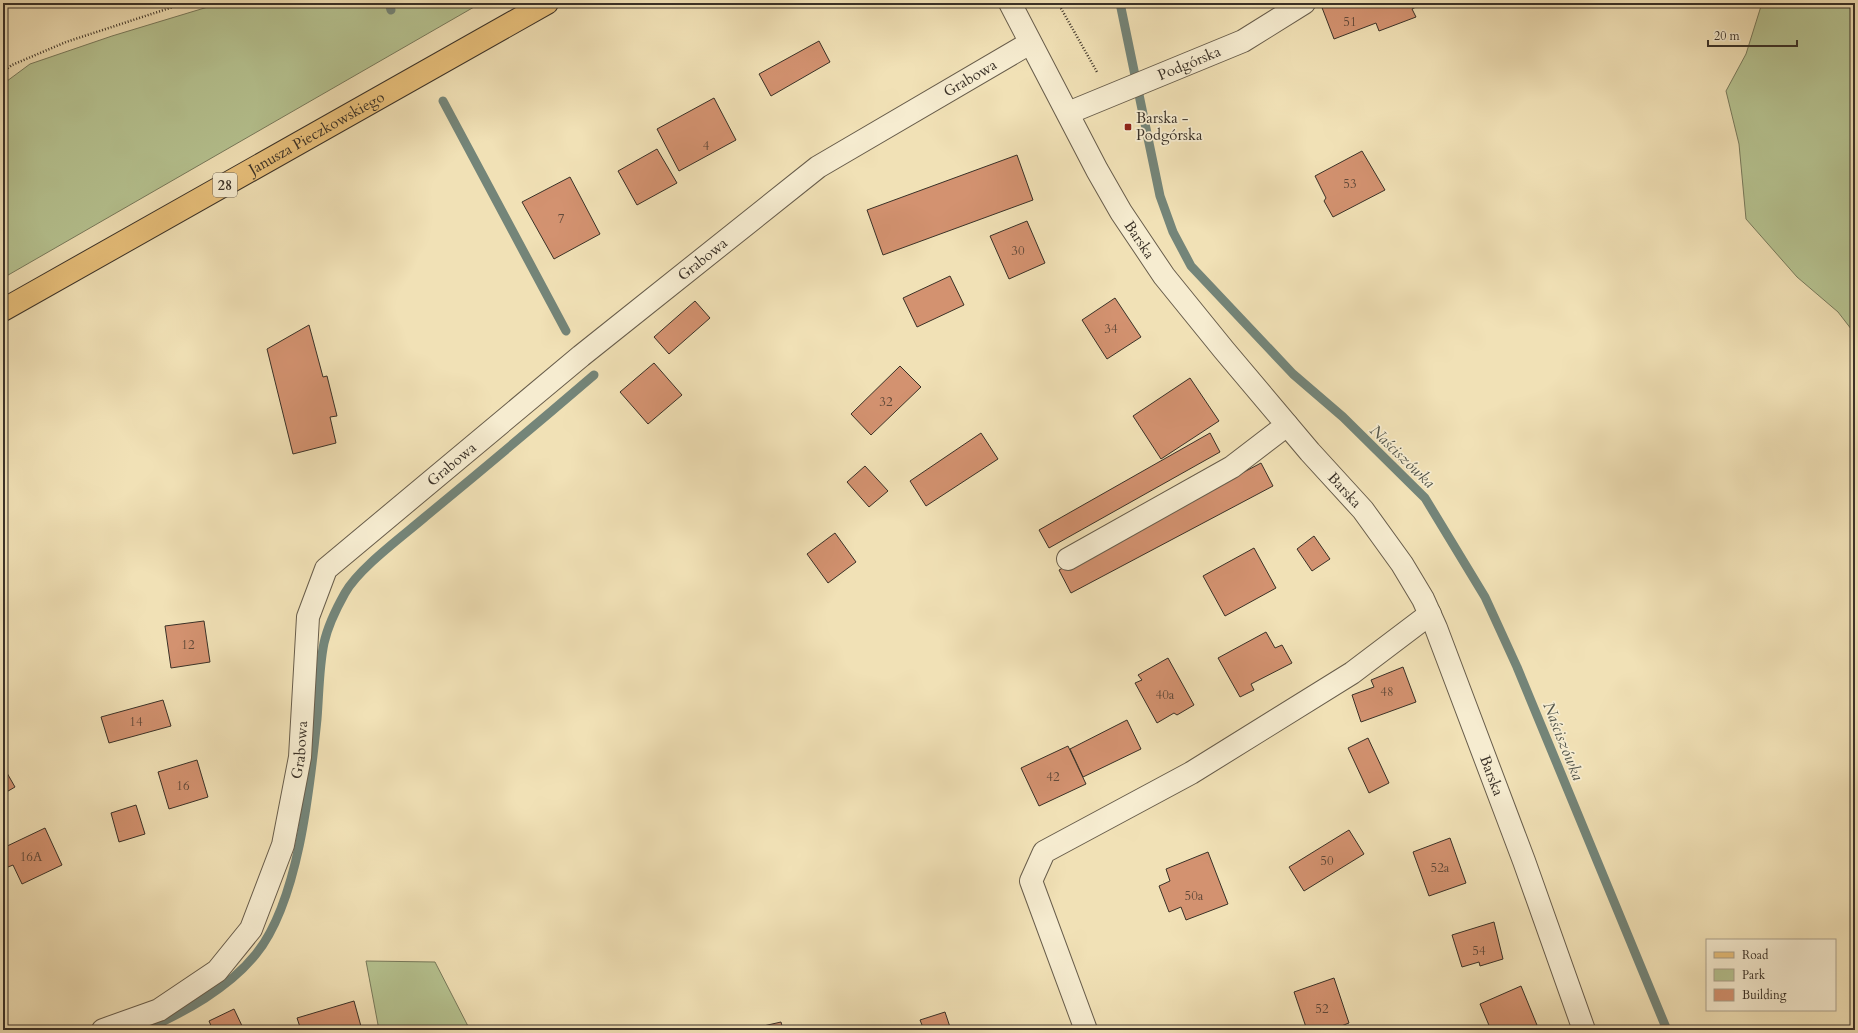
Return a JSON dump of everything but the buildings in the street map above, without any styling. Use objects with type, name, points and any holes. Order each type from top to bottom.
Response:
[{"type":"main road","name":"Janusza Pieczkowskiego","points":[[3,310],[547,3]]},
{"type":"street","name":"Barska","points":[[1010,3],[1030,44],[1097,170],[1121,212],[1164,276],[1287,425],[1363,510],[1402,564],[1423,599],[1518,846],[1584,1030]]},
{"type":"street","name":"Podgórska","points":[[1068,113],[1243,41],[1304,3]]},
{"type":"street","name":"Grabowa","points":[[103,1030],[159,1010],[217,971],[251,929],[283,845],[300,757],[308,617],[326,569],[581,356],[818,167],[1030,44]]},
{"type":"street","points":[[1068,559],[1232,467],[1287,425]]},
{"type":"street","points":[[1086,1030],[1031,881],[1044,852],[1192,773],[1352,673],[1430,614]]},
{"type":"path","points":[[3,72],[12,65],[66,42],[185,3]]},
{"type":"path","points":[[1058,3],[1118,93]]},
{"type":"green space","points":[[221,3],[481,3],[3,278],[3,84],[30,64],[112,36]]},
{"type":"green space","points":[[1762,3],[1855,3],[1855,334],[1838,312],[1797,277],[1746,219],[1739,144],[1726,91],[1746,54]]},
{"type":"green space","points":[[366,961],[435,962],[470,1030],[379,1030]]},
{"type":"waterway","points":[[389,3],[391,10]]},
{"type":"waterway","name":"Naściszówka","points":[[1120,3],[1160,196],[1173,232],[1191,266],[1293,374],[1343,417],[1425,498],[1485,597],[1517,667],[1667,1030]]},
{"type":"waterway","points":[[443,101],[566,331]]},
{"type":"waterway","points":[[145,1030],[190,1007],[219,989],[245,967],[256,954],[271,931],[283,904],[300,842],[311,777],[322,652],[335,611],[345,593],[360,573],[382,553],[594,375]]},
{"type":"place","name":"Barska - Podgórska","points":[[1128,127]]}]
